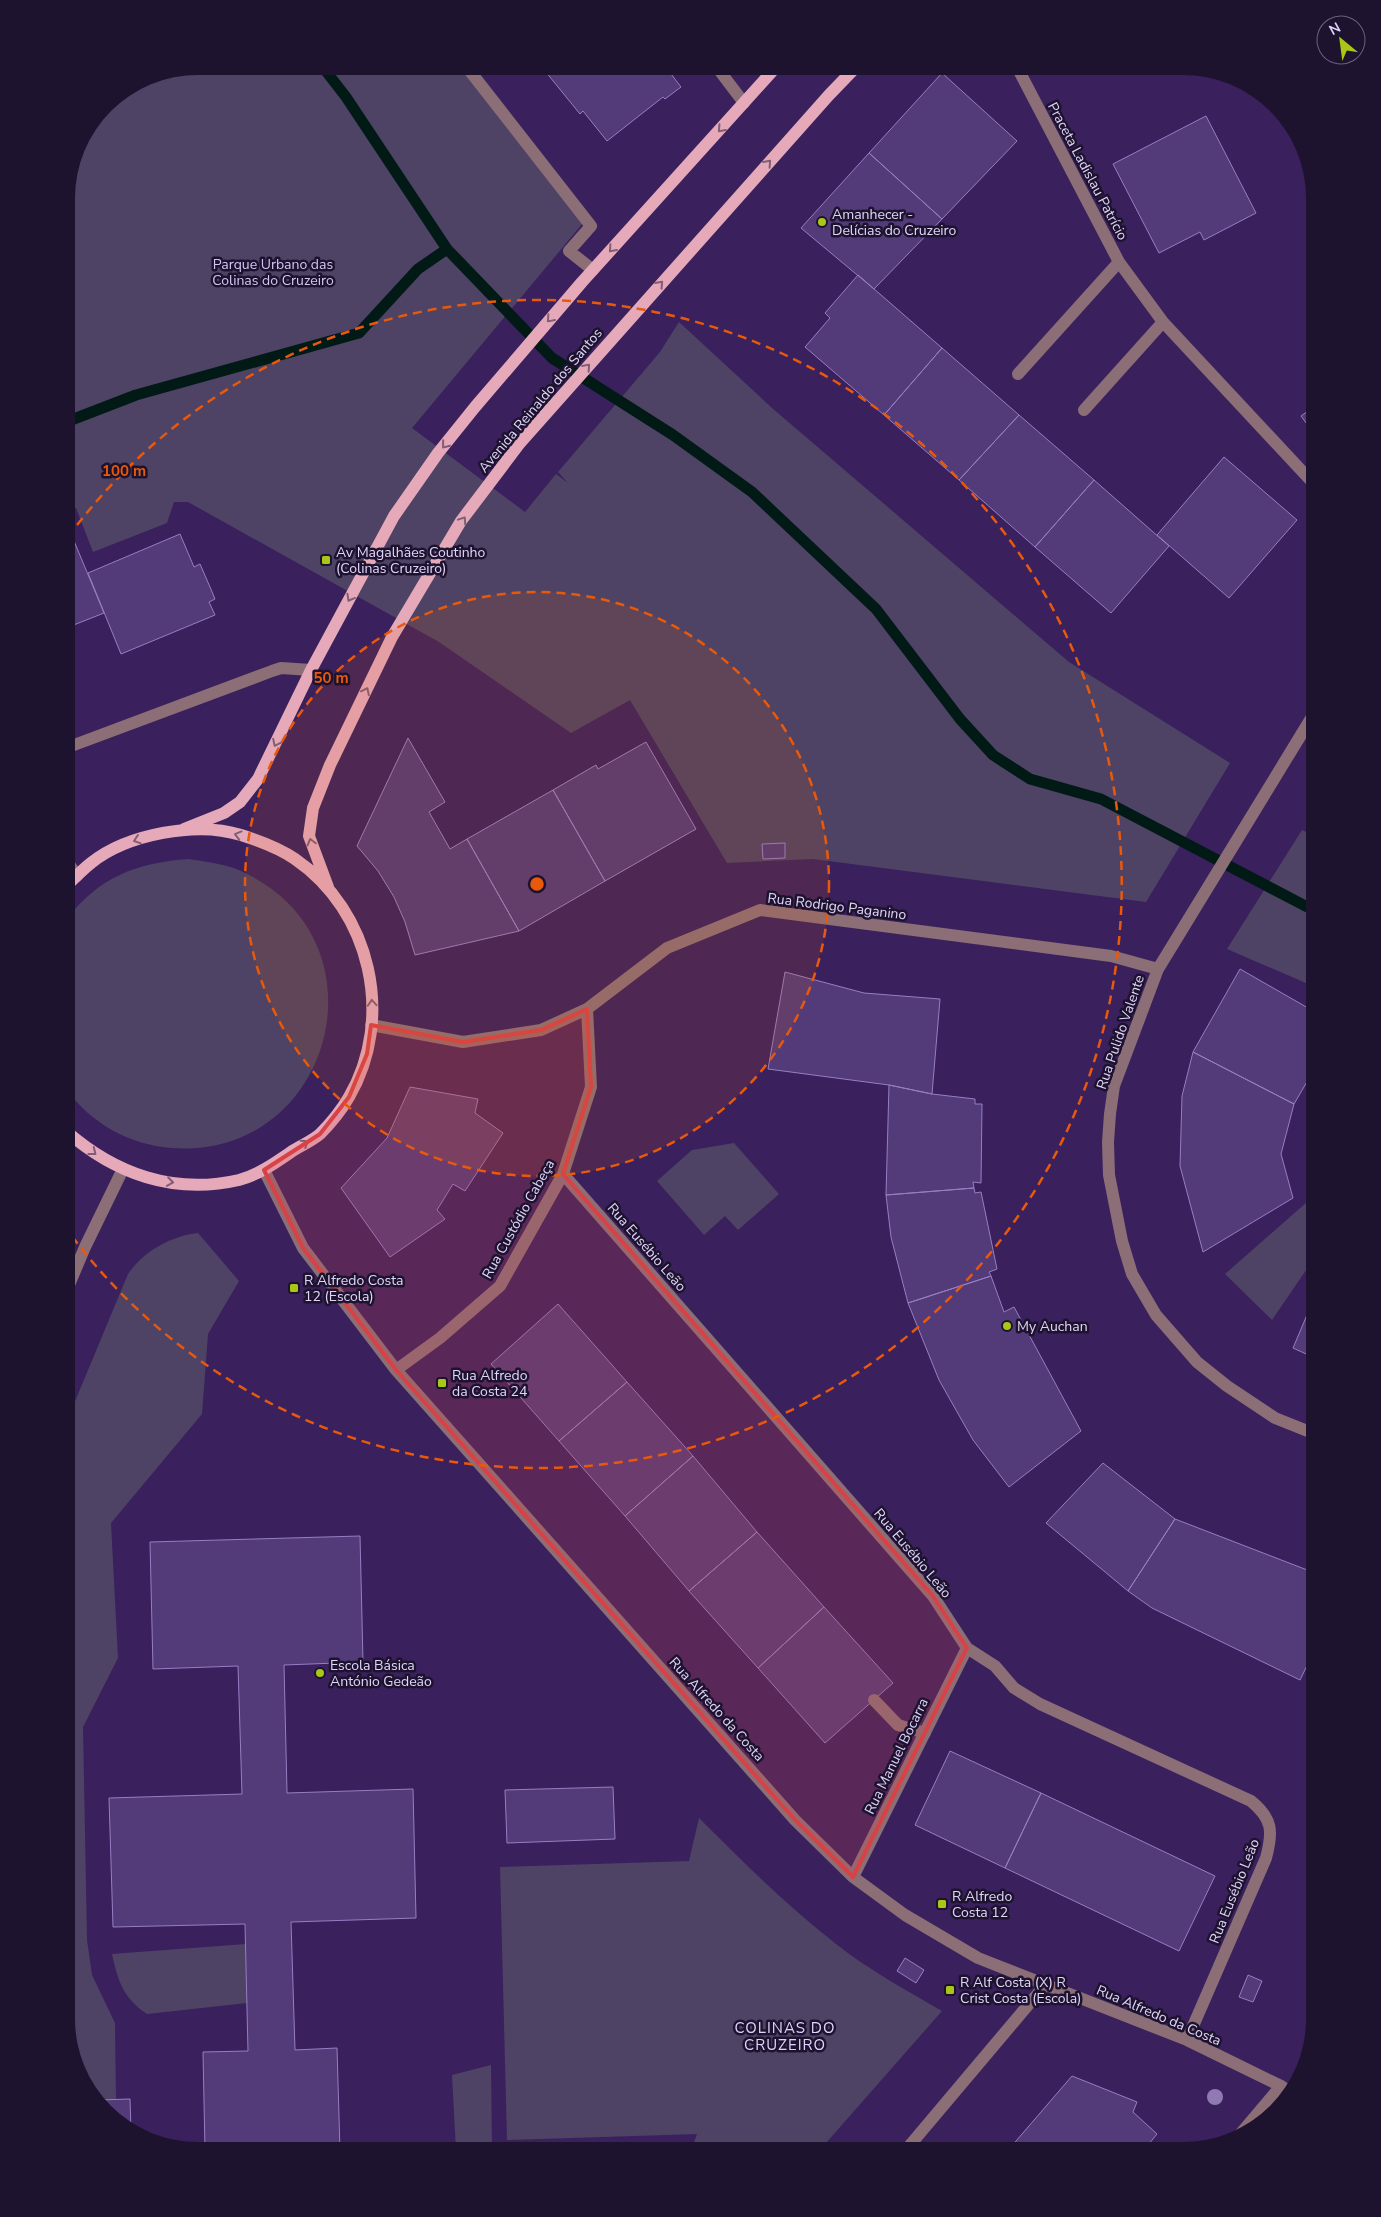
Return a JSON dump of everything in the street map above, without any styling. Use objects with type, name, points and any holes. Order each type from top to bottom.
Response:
[{"type":"main road","points":[[77,876],[92,862],[136,839],[184,829],[224,813],[240,802],[258,779],[311,670],[394,516],[438,453],[582,282],[769,75]]},
{"type":"main road","name":"Avenida Reinaldo dos Santos","points":[[328,888],[309,836],[313,808],[330,765],[397,629],[461,521],[520,443],[828,94],[848,75]]},
{"type":"main road","points":[[75,1138],[104,1160],[147,1179],[193,1185],[239,1180],[264,1170],[320,1134],[349,1097],[367,1054],[374,1008],[368,962],[353,922],[328,888],[296,859],[266,843],[234,833],[184,829]]},
{"type":"street","points":[[473,75],[591,226],[569,251],[593,270]]},
{"type":"street","points":[[723,75],[744,103]]},
{"type":"street","name":"Praceta Ladislau Patrício","points":[[1022,75],[1120,262],[1163,322],[1306,475]]},
{"type":"street","name":"Praceta Ladislau Patrício","points":[[1018,374],[1120,262]]},
{"type":"street","points":[[1084,410],[1163,322]]},
{"type":"street","points":[[75,745],[272,670],[281,668],[311,670]]},
{"type":"street","points":[[1158,969],[1306,727]]},
{"type":"street","name":"Rua Rodrigo Paganino","points":[[371,1025],[463,1042],[541,1030],[588,1009],[667,948],[760,910],[1112,956],[1158,969]]},
{"type":"street","name":"Rua Pulido Valente","points":[[1158,969],[1114,1086],[1110,1114],[1108,1142],[1109,1175],[1122,1241],[1132,1274],[1156,1315],[1197,1362],[1227,1386],[1267,1413],[1306,1430]]},
{"type":"street","name":"Rua Custódio Cabeça","points":[[396,1370],[440,1338],[500,1286],[563,1174],[591,1087],[588,1009]]},
{"type":"street","points":[[75,1271],[123,1169]]},
{"type":"street","name":"Rua Alfredo da Costa","points":[[264,1170],[303,1248],[396,1370],[795,1820],[853,1877],[904,1915],[978,1958],[1187,2040],[1284,2089]]},
{"type":"street","name":"Rua Eusébio Leão","points":[[563,1174],[933,1596],[967,1648],[995,1666],[1014,1688],[1040,1704],[1251,1801],[1261,1810],[1266,1817],[1271,1831],[1271,1842],[1266,1858],[1187,2040]]},
{"type":"street","name":"Rua Manuel Bocarra","points":[[853,1877],[967,1648]]},
{"type":"street","points":[[874,1700],[898,1725],[924,1733]]},
{"type":"street","points":[[913,2142],[1045,1985]]},
{"type":"highlighted area","points":[[587,1009],[591,1087],[563,1174],[933,1596],[967,1648],[853,1877],[795,1820],[396,1370],[303,1248],[264,1170],[320,1134],[349,1097],[367,1054],[371,1025],[463,1042],[541,1030]]},
{"type":"green space","name":"Parque Urbano das Colinas do Cruzeiro","points":[[190,75],[470,75],[583,223],[412,428],[525,512],[556,474],[568,483],[558,472],[660,352],[679,322],[772,408],[1069,662],[1230,763],[1146,902],[813,859],[727,863],[630,700],[571,733],[439,642],[188,502],[174,502],[167,523],[93,552],[76,508],[75,190],[84,151],[100,123],[123,100],[137,91],[151,84],[174,77]]},
{"type":"green space","points":[[1302,830],[1306,832],[1306,983],[1227,949]]},
{"type":"green space","points":[[188,859],[233,868],[247,874],[291,906],[318,948],[328,995],[323,1042],[303,1085],[271,1120],[227,1143],[172,1148],[141,1142],[126,1137],[99,1122],[75,1100],[75,910],[92,893],[120,875],[152,864]]},
{"type":"green space","points":[[734,1143],[779,1194],[738,1230],[725,1216],[704,1235],[657,1181],[692,1150]]},
{"type":"green space","points":[[1306,1203],[1306,1270],[1272,1320],[1225,1274]]},
{"type":"green space","points":[[198,1233],[239,1281],[208,1334],[202,1414],[111,1523],[118,1658],[83,1727],[87,1940],[92,1975],[115,2023],[116,2100],[106,2100],[88,2073],[79,2051],[75,2019],[75,1401],[128,1274],[142,1258],[159,1246],[178,1237]]},
{"type":"green space","points":[[699,1818],[783,1899],[836,1944],[875,1971],[942,2011],[827,2142],[694,2142],[697,2134],[507,2140],[500,1867],[689,1861]]},
{"type":"green space","points":[[246,1944],[247,2003],[147,2014],[132,2002],[127,1995],[119,1981],[112,1954]]},
{"type":"green space","points":[[491,2065],[492,2142],[456,2142],[452,2075]]},
{"type":"building","points":[[548,75],[672,75],[681,87],[665,99],[663,97],[607,141],[583,111],[580,114]]},
{"type":"building","points":[[940,75],[944,75],[1017,141],[942,219],[869,153]]},
{"type":"building","points":[[1206,116],[1256,213],[1204,240],[1200,232],[1159,253],[1113,164]]},
{"type":"building","points":[[869,153],[942,219],[874,289],[801,228]]},
{"type":"building","points":[[858,275],[942,348],[884,415],[805,347],[830,318],[825,313]]},
{"type":"building","points":[[942,348],[1019,415],[959,480],[884,415]]},
{"type":"building","points":[[1306,412],[1306,423],[1301,416]]},
{"type":"building","points":[[1019,415],[1094,480],[1035,547],[959,480]]},
{"type":"building","points":[[1224,457],[1297,520],[1229,598],[1157,535]]},
{"type":"building","points":[[1094,480],[1169,546],[1111,613],[1035,547]]},
{"type":"building","points":[[180,534],[194,567],[200,564],[210,587],[215,599],[209,602],[215,615],[121,654],[88,573]]},
{"type":"building","points":[[75,543],[104,613],[75,624]]},
{"type":"building","points":[[408,738],[445,802],[429,812],[450,849],[467,839],[519,931],[415,955],[405,922],[394,897],[378,871],[357,846]]},
{"type":"building","points":[[646,742],[696,829],[605,881],[553,790],[596,765],[598,769]]},
{"type":"building","points":[[553,790],[605,881],[519,931],[467,839]]},
{"type":"building","points":[[785,843],[785,858],[763,859],[762,844]]},
{"type":"building","points":[[1240,969],[1306,1007],[1306,1083],[1294,1104],[1193,1052]]},
{"type":"building","points":[[785,972],[864,993],[940,999],[932,1094],[889,1085],[768,1069]]},
{"type":"building","points":[[1193,1052],[1294,1104],[1281,1154],[1293,1198],[1203,1252],[1180,1166],[1182,1096]]},
{"type":"building","points":[[889,1085],[932,1094],[975,1099],[975,1104],[982,1104],[981,1183],[973,1182],[974,1188],[886,1195]]},
{"type":"building","points":[[410,1087],[478,1099],[475,1113],[503,1133],[465,1191],[453,1184],[437,1210],[445,1219],[390,1257],[341,1188],[387,1138]]},
{"type":"building","points":[[974,1188],[975,1193],[981,1192],[997,1269],[989,1272],[991,1276],[908,1303],[891,1237],[886,1195]]},
{"type":"building","points":[[991,1276],[1004,1312],[1014,1307],[1081,1431],[1009,1487],[973,1440],[939,1380],[908,1303]]},
{"type":"building","points":[[558,1304],[627,1382],[559,1441],[491,1364]]},
{"type":"building","points":[[1306,1317],[1306,1354],[1293,1348]]},
{"type":"building","points":[[627,1382],[693,1456],[625,1516],[559,1441]]},
{"type":"building","points":[[693,1456],[757,1532],[689,1591],[625,1516]]},
{"type":"building","points":[[1103,1463],[1175,1519],[1128,1591],[1046,1523]]},
{"type":"building","points":[[1175,1519],[1306,1570],[1306,1668],[1300,1680],[1152,1608],[1128,1591]]},
{"type":"building","points":[[757,1532],[824,1607],[758,1668],[689,1591]]},
{"type":"building","points":[[360,1536],[363,1662],[284,1665],[287,1793],[413,1789],[416,1918],[291,1922],[295,2050],[337,2048],[340,2142],[205,2142],[203,2052],[248,2051],[245,1924],[113,1927],[109,1798],[242,1794],[238,1666],[153,1669],[150,1542]]},
{"type":"building","points":[[824,1607],[893,1683],[825,1743],[758,1668]]},
{"type":"building","points":[[950,1751],[1041,1793],[1005,1868],[915,1825]]},
{"type":"building","points":[[613,1787],[615,1839],[507,1843],[505,1790]]},
{"type":"building","points":[[1041,1793],[1215,1876],[1179,1951],[1005,1868]]},
{"type":"building","points":[[905,1958],[924,1970],[916,1983],[897,1971]]},
{"type":"building","points":[[1248,1975],[1262,1981],[1253,2002],[1239,1997]]},
{"type":"building","points":[[1072,2076],[1137,2102],[1133,2112],[1157,2134],[1150,2142],[1015,2142]]},
{"type":"building","points":[[130,2099],[131,2121],[117,2111],[106,2100]]},
{"type":"waterway","points":[[329,75],[346,97],[447,249]]},
{"type":"waterway","points":[[75,419],[136,395],[359,333],[418,269],[447,249],[552,358],[673,435],[752,492],[876,609],[960,719],[993,755],[1030,779],[1101,799],[1306,906]]},
{"type":"place","name":"Amanhecer - Delícias do Cruzeiro","points":[[822,222]]},
{"type":"place","name":"Av Magalhães Coutinho (Colinas Cruzeiro)","points":[[326,560]]},
{"type":"place","name":"R Alfredo Costa 12 (Escola)","points":[[294,1288]]},
{"type":"place","name":"My Auchan","points":[[1007,1326]]},
{"type":"place","name":"Rua Alfredo da Costa 24","points":[[442,1383]]},
{"type":"place","name":"Escola Básica António Gedeão","points":[[320,1673]]},
{"type":"place","name":"R Alfredo Costa 12","points":[[942,1904]]},
{"type":"place","name":"R Alf Costa (X) R Crist Costa (Escola)","points":[[950,1990]]},
{"type":"district","name":"COLINAS DO CRUZEIRO","points":[[785,2036]]}]
